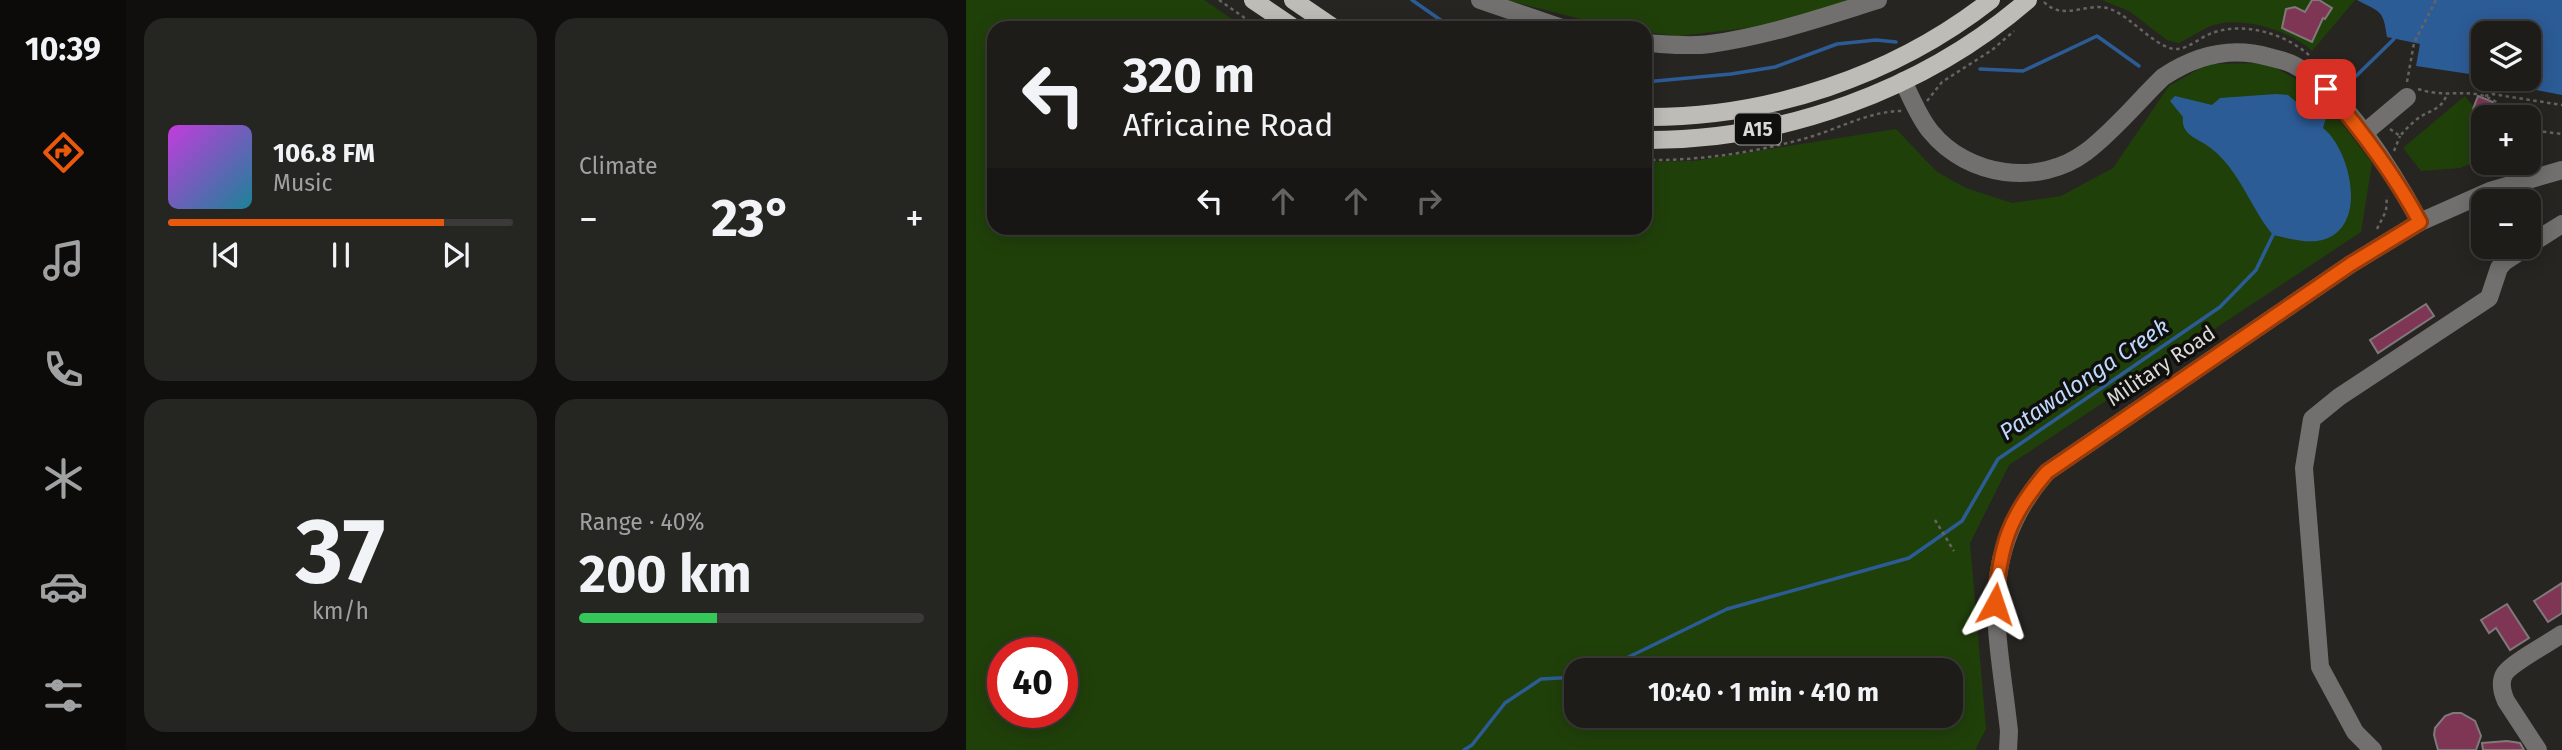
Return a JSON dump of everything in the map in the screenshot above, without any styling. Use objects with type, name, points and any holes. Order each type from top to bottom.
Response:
[{"type":"main road","points":[[1253,0],[1284,21]]},
{"type":"main road","points":[[1293,0],[1324,21]]},
{"type":"main road","name":"A15","points":[[1652,117],[1682,117],[1740,110],[1807,94],[1894,60],[1991,0]]},
{"type":"main road","name":"A15","points":[[1652,140],[1717,136],[1791,122],[1835,110],[1932,66],[1961,49],[2028,0]]},
{"type":"main road","points":[[1807,94],[1837,94],[1896,73],[1903,81]]},
{"type":"street","points":[[1480,0],[1542,21]]},
{"type":"street","points":[[1652,43],[1707,44],[1741,38],[1789,28],[1878,0]]},
{"type":"street","points":[[1903,81],[1930,131],[1956,155],[1981,166],[2015,173],[2039,172],[2075,159],[2092,147],[2163,77],[2186,63],[2207,55],[2249,51],[2292,64],[2326,89],[2390,171],[2420,222]]},
{"type":"street","points":[[2363,134],[2412,92]]},
{"type":"street","name":"Military Road","points":[[2008,750],[2009,731],[1995,604],[1999,561],[2011,524],[2034,487],[2047,472],[2351,264],[2420,222],[2490,191],[2562,170]]},
{"type":"street","points":[[2541,238],[2562,224]]},
{"type":"street","points":[[2373,750],[2355,732],[2320,667],[2304,468],[2312,419],[2339,397],[2489,298],[2500,268],[2508,259]]},
{"type":"street","points":[[2538,750],[2506,701],[2502,680],[2510,669],[2562,634]]},
{"type":"path","points":[[1219,0],[1249,21]]},
{"type":"path","points":[[2408,76],[2414,43],[2437,0]]},
{"type":"path","points":[[2412,92],[2437,95],[2467,92],[2485,96],[2497,105]]},
{"type":"path","points":[[2391,156],[2400,136],[2419,117],[2439,107],[2445,101],[2447,93]]},
{"type":"path","points":[[2485,96],[2492,94],[2562,105]]},
{"type":"path","points":[[2378,121],[2400,136]]},
{"type":"path","points":[[2541,131],[2562,134]]},
{"type":"path","points":[[2375,232],[2384,220],[2386,190]]},
{"type":"path","points":[[1935,520],[1954,551]]},
{"type":"green space","points":[[966,0],[1204,0],[1235,21],[987,21],[987,235],[1652,235],[1652,162],[1694,161],[1896,129],[1937,172],[1966,188],[2012,203],[2061,196],[2113,168],[2169,86],[2208,64],[2267,63],[2317,91],[2372,163],[2361,232],[2009,465],[1970,543],[1986,729],[1975,750],[966,750]]},
{"type":"green space","points":[[1506,0],[1867,0],[1790,22],[1678,36],[1652,33],[1652,21],[1588,21]]},
{"type":"green space","points":[[2102,0],[2355,0],[2312,51],[2277,31],[2234,22],[2208,27],[2179,43],[2167,40],[2129,11]]},
{"type":"green space","points":[[2465,96],[2472,105],[2471,164],[2460,168],[2421,171],[2403,148]]},
{"type":"water","points":[[2357,0],[2562,0],[2562,95],[2541,91],[2541,21],[2471,21],[2471,74],[2416,66],[2420,44],[2387,37],[2382,16]]},
{"type":"water","points":[[2288,95],[2301,106],[2320,100],[2328,111],[2323,128],[2341,153],[2347,170],[2351,188],[2346,221],[2337,233],[2322,240],[2304,241],[2273,235],[2235,174],[2216,153],[2189,134],[2184,127],[2183,117],[2170,101],[2175,96],[2212,105],[2220,98]]},
{"type":"building","points":[[2312,0],[2319,0],[2332,8],[2325,19],[2323,18],[2312,42],[2282,28],[2286,9],[2295,7],[2305,12]]},
{"type":"building","points":[[2478,96],[2493,102],[2492,105],[2475,105]]},
{"type":"building","points":[[2426,304],[2434,316],[2378,353],[2370,340]]},
{"type":"building","points":[[2562,583],[2562,613],[2548,622],[2534,601]]},
{"type":"building","points":[[2507,604],[2529,638],[2510,650],[2496,628],[2489,633],[2481,620]]},
{"type":"building","points":[[2461,713],[2475,721],[2481,736],[2476,750],[2438,750],[2435,728],[2445,716]]},
{"type":"building","points":[[2482,743],[2520,743],[2524,750],[2483,750]]},
{"type":"waterway","points":[[1412,0],[1442,21]]},
{"type":"waterway","points":[[1980,69],[2023,71],[2097,36],[2139,66]]},
{"type":"waterway","points":[[2350,82],[2394,39]]},
{"type":"waterway","points":[[1652,81],[1775,67],[1837,44],[1876,40],[1896,42]]},
{"type":"waterway","name":"Patawalonga Creek","points":[[1627,658],[1727,609],[1909,558],[1962,521],[1998,459],[2220,307],[2256,270],[2273,235]]},
{"type":"waterway","name":"Patawalonga Creek","points":[[1464,750],[1472,745],[1505,703],[1541,679],[1564,678]]},
{"type":"route","points":[[1995,604],[1999,561],[2011,524],[2034,487],[2047,472],[2351,264],[2420,222],[2384,162],[2351,117],[2326,89]]}]
